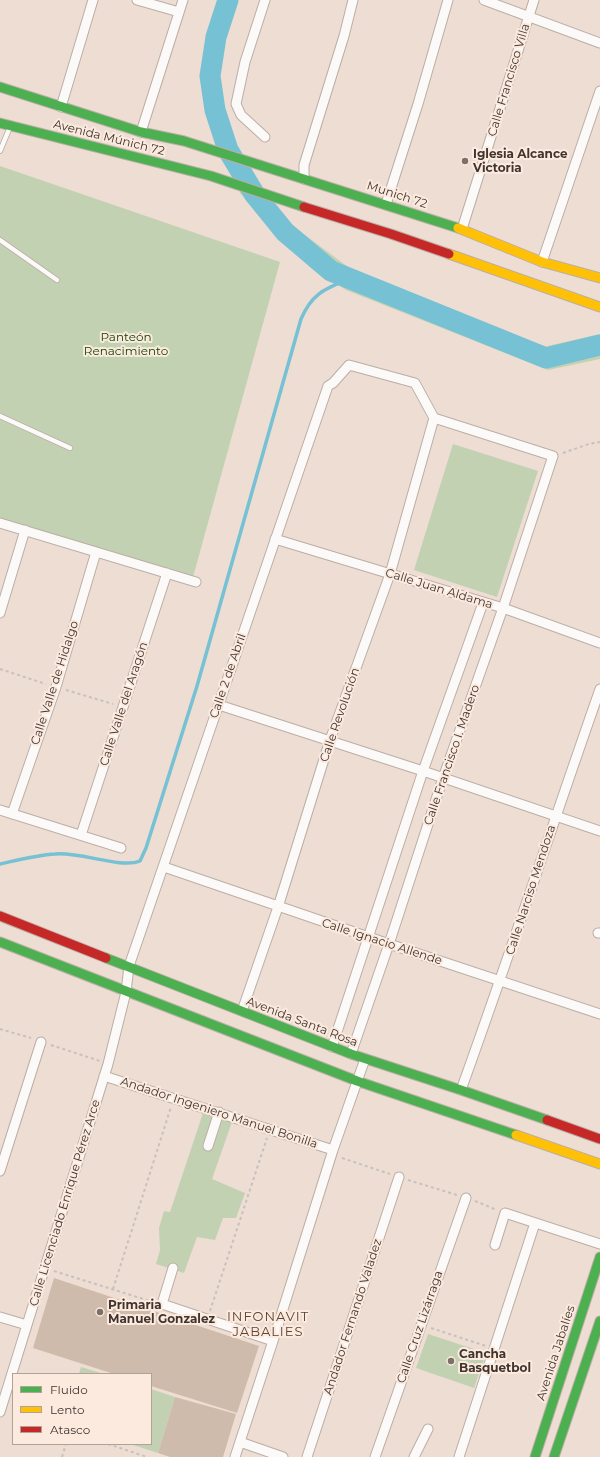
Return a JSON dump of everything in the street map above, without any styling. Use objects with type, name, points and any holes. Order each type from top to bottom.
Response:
[{"type":"main road","name":"Avenida Múnich 72","points":[[0,88],[141,132],[184,141]]},
{"type":"main road","name":"Avenida Múnich 72","points":[[0,123],[212,176],[391,234],[600,307]]},
{"type":"main road","name":"Munich 72","points":[[184,141],[462,229],[542,262],[600,278]]},
{"type":"main road","name":"Avenida Santa Rosa","points":[[0,916],[332,1047],[461,1090],[600,1139]]},
{"type":"main road","points":[[0,942],[357,1081],[600,1164]]},
{"type":"main road","name":"Avenida Jabalíes","points":[[535,1457],[600,1256]]},
{"type":"main road","points":[[554,1457],[600,1321]]},
{"type":"street","points":[[61,107],[93,0]]},
{"type":"street","points":[[138,0],[179,12]]},
{"type":"street","points":[[141,132],[183,0]]},
{"type":"street","points":[[265,0],[245,62],[236,104],[241,115],[265,137]]},
{"type":"street","points":[[304,179],[304,165],[344,36],[353,0]]},
{"type":"street","points":[[386,204],[418,104],[448,0]]},
{"type":"street","points":[[484,0],[600,43]]},
{"type":"street","name":"Calle Francisco Villa","points":[[462,229],[534,0]]},
{"type":"street","points":[[542,262],[600,91]]},
{"type":"street","name":"Calle 2 de Abril","points":[[126,992],[129,966],[328,386],[333,383],[349,365],[416,383],[434,418]]},
{"type":"street","points":[[434,418],[553,456]]},
{"type":"street","name":"Calle Revolución","points":[[242,1012],[278,907],[330,740],[390,574],[434,418]]},
{"type":"street","name":"Calle Francisco I. Madero","points":[[351,1054],[389,944],[443,778],[503,608],[553,456]]},
{"type":"street","points":[[0,523],[196,582]]},
{"type":"street","points":[[0,613],[25,530]]},
{"type":"street","name":"Calle Juan Aldama","points":[[276,539],[503,608],[600,644]]},
{"type":"street","name":"Calle Valle de Hidalgo","points":[[12,814],[56,687],[96,552]]},
{"type":"street","name":"Calle Valle del Aragón","points":[[81,835],[167,573]]},
{"type":"street","name":"Calle Francisco I. Madero","points":[[332,1047],[424,771],[483,603]]},
{"type":"street","name":"Calle Narciso Mendoza","points":[[461,1090],[501,980],[555,816],[600,689]]},
{"type":"street","points":[[219,705],[424,771],[600,831]]},
{"type":"street","points":[[0,810],[121,848]]},
{"type":"street","name":"Calle Ignacio Allende","points":[[164,867],[369,938],[501,980],[600,1014]]},
{"type":"street","name":"Calle Licenciado Enrique Pérez Arce","points":[[12,1373],[108,1064],[126,992]]},
{"type":"street","points":[[0,1171],[41,1042]]},
{"type":"street","points":[[235,1457],[365,1058]]},
{"type":"street","name":"Andador Ingeniero Manuel Bonilla","points":[[104,1076],[334,1150]]},
{"type":"street","points":[[208,1146],[219,1112]]},
{"type":"street","name":"Andador Fernando Valadez","points":[[307,1457],[399,1177]]},
{"type":"street","name":"Calle Cruz Lizárraga","points":[[375,1457],[420,1324],[466,1198]]},
{"type":"street","points":[[495,1245],[505,1213],[600,1244]]},
{"type":"street","points":[[459,1457],[535,1223]]},
{"type":"street","points":[[173,1268],[162,1304],[273,1341]]},
{"type":"street","points":[[0,1317],[27,1325]]},
{"type":"street","name":"Calle Licenciado Enrique Pérez Arce","points":[[0,1412],[12,1373]]},
{"type":"street","points":[[414,1457],[428,1429]]},
{"type":"street","points":[[240,1442],[283,1457]]},
{"type":"lane","points":[[0,151],[11,126]]},
{"type":"lane","points":[[0,240],[57,280]]},
{"type":"lane","points":[[0,416],[70,448]]},
{"type":"path","points":[[553,456],[589,444],[600,442]]},
{"type":"path","points":[[0,1029],[108,1064]]},
{"type":"path","points":[[113,1289],[174,1098]]},
{"type":"path","points":[[207,1319],[270,1130]]},
{"type":"path","points":[[466,1198],[505,1213]]},
{"type":"path","points":[[45,1268],[162,1304]]},
{"type":"path","points":[[420,1324],[494,1349]]},
{"type":"path","points":[[62,1457],[66,1445]]},
{"type":"path","points":[[111,1445],[146,1457]]},
{"type":"green space","points":[[228,150],[261,185],[289,223],[348,267],[543,347],[600,334],[600,359],[548,370],[346,290],[311,268],[273,232],[240,193]]},
{"type":"green space","name":"Panteón Renacimiento","points":[[0,166],[280,262],[193,577],[0,519]]},
{"type":"green space","points":[[453,444],[538,471],[497,597],[414,570]]},
{"type":"green space","points":[[204,1110],[233,1119],[212,1179],[245,1193],[236,1218],[223,1218],[215,1240],[197,1237],[184,1273],[156,1264],[160,1250],[159,1228],[164,1211],[170,1212]]},
{"type":"green space","name":"Cancha Basquetbol","points":[[428,1334],[486,1353],[474,1388],[416,1368]]},
{"type":"green space","points":[[81,1367],[101,1373],[79,1373]]},
{"type":"green space","points":[[152,1389],[175,1397],[158,1453],[133,1445],[152,1445]]},
{"type":"building","name":"Primaria Manuel Gonzalez","points":[[54,1278],[259,1346],[237,1413],[152,1386],[152,1373],[111,1373],[33,1348]]},
{"type":"building","points":[[175,1397],[236,1414],[223,1457],[170,1457],[158,1453]]},
{"type":"waterway","points":[[228,0],[216,37],[210,76],[215,110],[228,150],[255,195],[285,232],[331,271],[546,358],[600,345]]},
{"type":"waterway","points":[[0,864],[41,855],[55,854],[76,855],[122,863],[140,861],[146,848],[197,686],[301,319],[310,303],[320,293],[349,279]]},
{"type":"traffic: fast","points":[[0,87],[141,132],[184,141],[458,228]]},
{"type":"traffic: fast","points":[[0,123],[211,176],[304,207]]},
{"type":"traffic: fast","points":[[0,942],[357,1081],[516,1135]]},
{"type":"traffic: fast","points":[[106,958],[351,1054],[547,1120]]},
{"type":"traffic: fast","points":[[535,1457],[600,1257]]},
{"type":"traffic: fast","points":[[554,1457],[600,1321]]},
{"type":"traffic: slow","points":[[458,228],[542,262],[600,278]]},
{"type":"traffic: slow","points":[[449,254],[600,307]]},
{"type":"traffic: slow","points":[[516,1135],[600,1164]]},
{"type":"traffic: jam","points":[[304,207],[449,254]]},
{"type":"traffic: jam","points":[[0,916],[106,958]]},
{"type":"traffic: jam","points":[[547,1120],[600,1139]]},
{"type":"place","name":"Iglesia Alcance Victoria","points":[[465,161]]},
{"type":"place","name":"Primaria Manuel Gonzalez","points":[[100,1312]]},
{"type":"place","name":"Cancha Basquetbol","points":[[451,1361]]},
{"type":"district","name":"INFONAVIT JABALIES","points":[[268,1324]]}]
